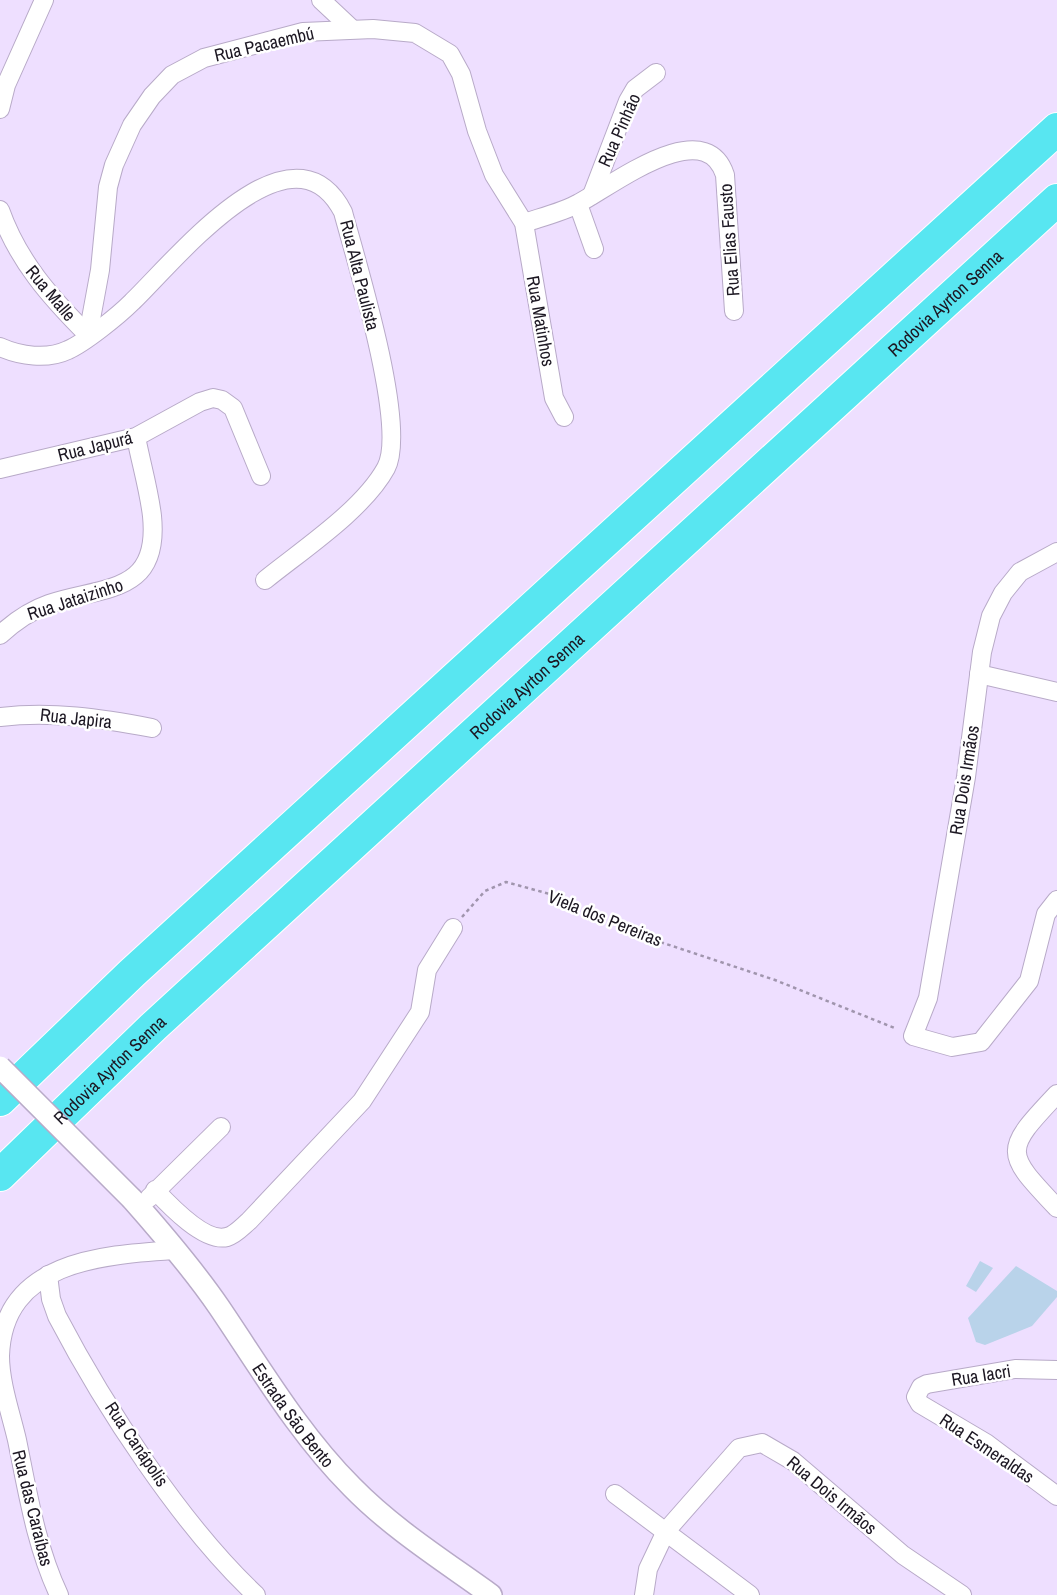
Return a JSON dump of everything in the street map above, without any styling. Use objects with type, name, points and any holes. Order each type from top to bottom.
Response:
[{"type":"highway","points":[[0,1100],[142,963],[1057,129]]},
{"type":"highway","name":"Rodovia Ayrton Senna","points":[[0,1175],[153,1027],[1057,200]]},
{"type":"street","points":[[0,109],[6,85],[44,0]]},
{"type":"street","points":[[321,0],[352,29]]},
{"type":"street","name":"Rua Pacaembú","points":[[88,335],[100,270],[108,187],[114,165],[132,125],[152,96],[172,75],[204,58],[303,32],[352,29],[415,33],[450,54],[461,74],[477,131],[494,175],[524,223]]},
{"type":"street","name":"Rua Pinhão","points":[[585,200],[628,101],[635,89],[656,73]]},
{"type":"street","name":"Rua Elias Fausto","points":[[524,223],[585,200],[649,163],[668,156],[695,149],[717,156],[725,175],[734,311]]},
{"type":"street","name":"Rua Alta Paulista","points":[[0,347],[12,353],[51,355],[69,350],[131,304],[205,227],[264,187],[286,179],[308,178],[324,185],[335,195],[344,212],[376,340],[391,426],[391,452],[379,479],[361,499],[265,580]]},
{"type":"street","points":[[585,200],[594,248]]},
{"type":"street","name":"Rua Malle","points":[[0,210],[11,240],[49,297],[88,335]]},
{"type":"street","name":"Rua Matinhos","points":[[524,223],[554,398],[564,417]]},
{"type":"street","name":"Rua Japurá","points":[[0,470],[136,437],[212,398],[222,400],[233,408],[242,423],[261,476]]},
{"type":"street","name":"Rua Jataizinho","points":[[0,635],[20,617],[50,604],[102,593],[126,584],[139,573],[147,559],[152,541],[152,517],[136,437]]},
{"type":"street","name":"Rua Dois Irmãos","points":[[913,1036],[929,998],[966,777],[979,674],[991,616],[1003,593],[1020,572],[1057,552]]},
{"type":"street","points":[[979,674],[1057,692]]},
{"type":"street","name":"Rua Japira","points":[[0,717],[33,713],[71,714],[152,728]]},
{"type":"street","points":[[913,1036],[952,1047],[981,1042],[1029,981],[1046,914],[1057,900]]},
{"type":"street","points":[[155,1190],[184,1218],[213,1236],[231,1236],[362,1101],[420,1012],[427,970],[453,928]]},
{"type":"street","name":"Estrada São Bento","points":[[0,1067],[136,1204],[175,1250],[219,1307],[271,1387],[321,1453],[353,1488],[403,1531],[491,1595]]},
{"type":"street","points":[[1057,1094],[1025,1128],[1017,1141],[1015,1155],[1021,1171],[1057,1208]]},
{"type":"street","points":[[136,1204],[155,1190],[221,1128]]},
{"type":"street","points":[[1057,1191],[1057,1196]]},
{"type":"street","name":"Rua das Caraíbas","points":[[59,1595],[45,1565],[35,1530],[0,1360],[3,1329],[8,1312],[22,1296],[48,1275],[107,1256],[175,1250]]},
{"type":"street","name":"Rua Canápolis","points":[[48,1275],[51,1299],[57,1315],[127,1432],[190,1521],[256,1595]]},
{"type":"street","name":"Rua Iacri","points":[[917,1400],[918,1391],[927,1384],[1015,1368],[1057,1370]]},
{"type":"street","name":"Rua Esmeraldas","points":[[917,1400],[986,1443],[1057,1496]]},
{"type":"street","name":"Rua Dois Irmãos","points":[[644,1595],[648,1569],[666,1531],[739,1448],[762,1443],[793,1461],[903,1555],[962,1595]]},
{"type":"street","points":[[615,1494],[750,1595]]},
{"type":"path","name":"Viela dos Pereiras","points":[[453,928],[485,891],[506,882],[557,896],[636,934],[775,980],[913,1036]]},
{"type":"water","points":[[980,1261],[993,1268],[976,1292],[966,1286]]},
{"type":"water","points":[[1016,1266],[1057,1291],[1057,1297],[1032,1326],[985,1345],[976,1342],[968,1318]]}]
